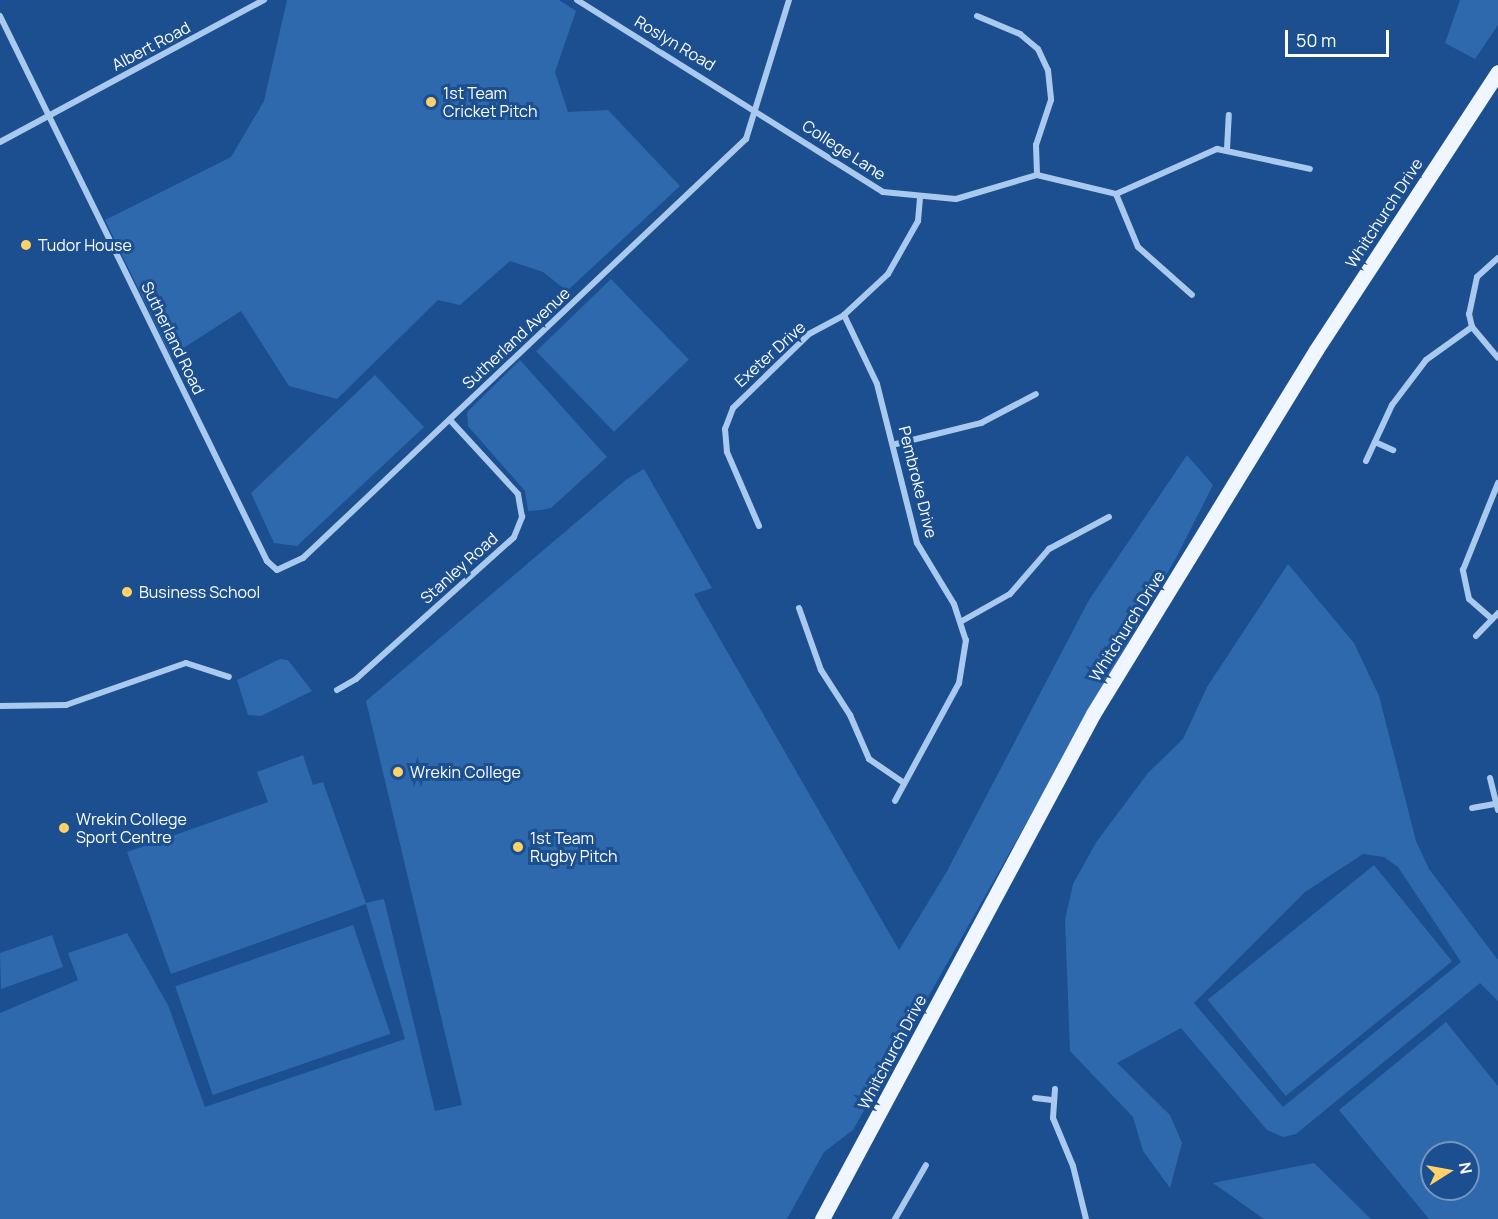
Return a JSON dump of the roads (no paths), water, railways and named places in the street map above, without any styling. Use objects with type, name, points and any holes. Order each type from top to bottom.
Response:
[{"type":"main road","name":"Whitchurch Drive","points":[[822,1219],[1093,714],[1316,350],[1498,72]]},
{"type":"street","name":"Albert Road","points":[[0,142],[264,0]]},
{"type":"street","name":"Roslyn Road","points":[[577,0],[759,110]]},
{"type":"street","name":"Sutherland Avenue","points":[[277,570],[303,558],[746,140],[759,110],[789,0]]},
{"type":"street","name":"Sutherland Road","points":[[0,16],[51,114],[267,561],[277,570]]},
{"type":"street","points":[[977,16],[1020,34],[1038,49],[1048,70],[1051,100],[1036,146],[1037,175],[1116,194],[1150,183],[1203,152],[1227,149],[1310,169]]},
{"type":"street","name":"College Lane","points":[[759,110],[883,192],[920,198],[976,197],[1037,175]]},
{"type":"street","points":[[1227,149],[1229,115]]},
{"type":"street","points":[[1116,194],[1138,247],[1192,295]]},
{"type":"street","name":"Exeter Drive","points":[[759,526],[727,452],[725,429],[733,408],[808,334],[844,315],[872,293],[900,258],[918,221],[920,198]]},
{"type":"street","points":[[1498,258],[1477,277],[1471,292],[1472,327],[1498,358]]},
{"type":"street","name":"Pembroke Drive","points":[[844,315],[870,363],[896,444],[917,543],[962,621],[966,663],[959,683],[895,801]]},
{"type":"street","points":[[1366,461],[1392,405],[1426,360],[1472,327]]},
{"type":"street","points":[[896,444],[972,426],[1036,394]]},
{"type":"street","name":"Stanley Road","points":[[337,690],[356,679],[514,537],[522,517],[518,494],[450,420]]},
{"type":"street","points":[[1375,442],[1393,450]]},
{"type":"street","points":[[1492,619],[1469,599],[1463,570],[1498,483]]},
{"type":"street","points":[[962,621],[1010,594],[1049,549],[1109,517]]},
{"type":"street","points":[[799,609],[821,670],[850,715],[869,759],[904,783]]},
{"type":"street","points":[[1476,636],[1498,613]]},
{"type":"street","points":[[0,706],[66,705],[186,663],[229,677]]},
{"type":"street","points":[[1472,808],[1496,807],[1490,778]]},
{"type":"street","points":[[1055,1089],[1052,1100],[1053,1118],[1073,1166],[1086,1219]]},
{"type":"street","points":[[1035,1098],[1052,1100]]},
{"type":"street","points":[[895,1219],[926,1165]]},
{"type":"place","name":"1st Team Cricket Pitch","points":[[431,102]]},
{"type":"place","name":"Tudor House","points":[[26,245]]},
{"type":"place","name":"Business School","points":[[127,592]]},
{"type":"place","name":"Wrekin College","points":[[398,772]]},
{"type":"place","name":"Wrekin College Sport Centre","points":[[64,828]]},
{"type":"place","name":"1st Team Rugby Pitch","points":[[518,847]]}]
